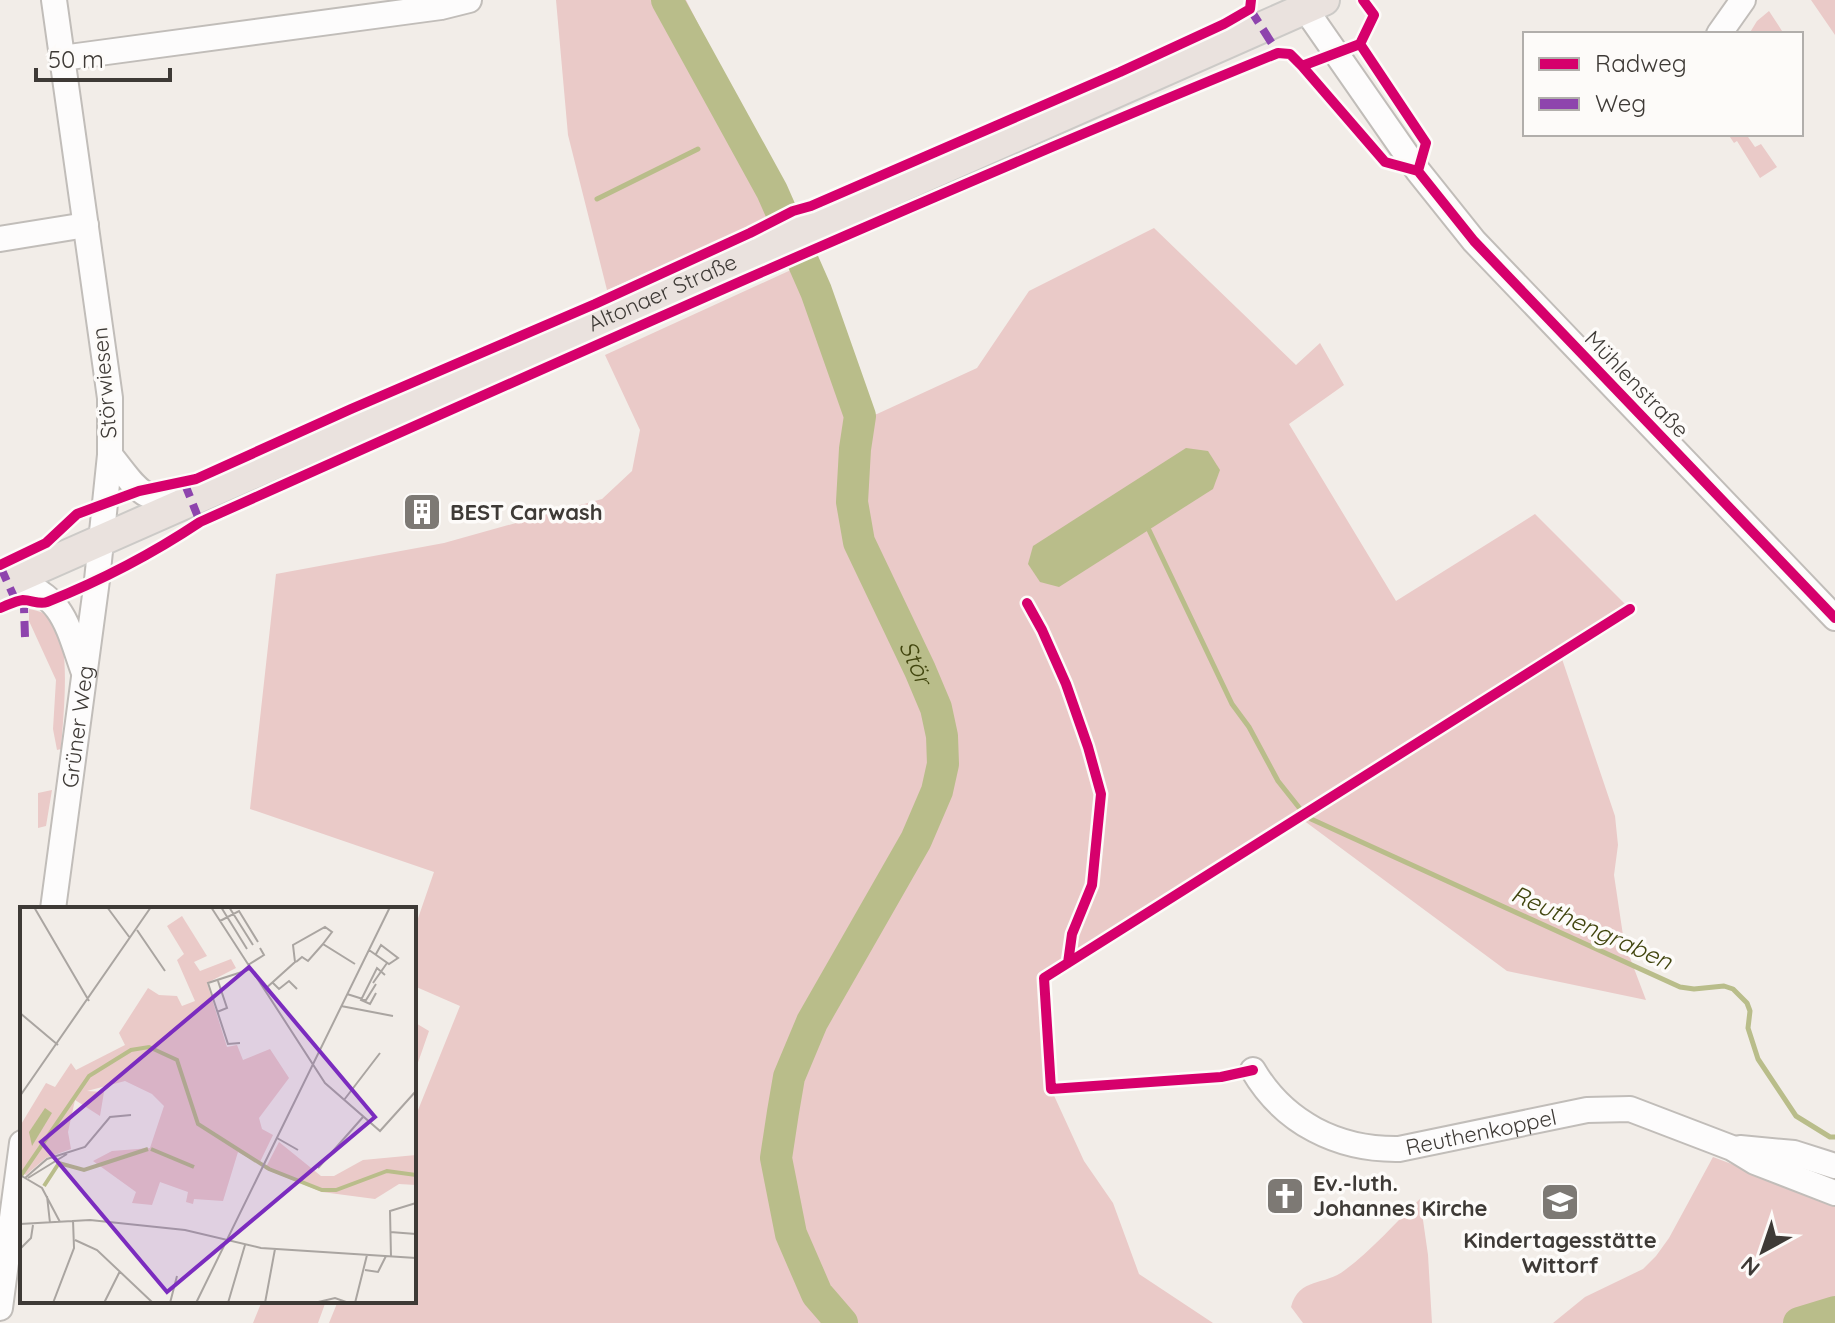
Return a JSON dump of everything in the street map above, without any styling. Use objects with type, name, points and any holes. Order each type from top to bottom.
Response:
[{"type":"main road","name":"Altonaer Straße","points":[[6,583],[1309,3]]},
{"type":"street","name":"Störwiesen","points":[[54,0],[110,398],[110,455],[100,543]]},
{"type":"street","points":[[62,58],[469,0]]},
{"type":"street","points":[[1720,32],[1743,0]]},
{"type":"street","name":"Mühlenstraße","points":[[1309,3],[1418,171],[1474,241],[1835,618]]},
{"type":"street","points":[[0,239],[86,225]]},
{"type":"street","points":[[110,455],[139,491],[153,500],[184,504]]},
{"type":"street","name":"Grüner Weg","points":[[53,907],[100,543]]},
{"type":"street","points":[[6,583],[35,587],[52,600],[67,625],[85,676]]},
{"type":"street","name":"Reuthenkoppel","points":[[1253,1070],[1282,1108],[1313,1130],[1342,1143],[1370,1149],[1399,1149],[1587,1110],[1630,1109],[1732,1148],[1755,1162],[1835,1193]]},
{"type":"street","name":"Reuthenkoppel","points":[[1732,1148],[1794,1153],[1835,1166]]},
{"type":"street","points":[[0,1308],[20,1158]]},
{"type":"shaded area","points":[[556,0],[686,0],[793,211],[607,290],[568,135]]},
{"type":"shaded area","points":[[1811,0],[1835,0],[1835,35]]},
{"type":"shaded area","points":[[1769,11],[1783,32],[1750,32]]},
{"type":"shaded area","points":[[1729,136],[1747,136],[1755,147],[1761,144],[1777,167],[1760,178],[1737,141],[1734,143]]},
{"type":"shaded area","points":[[1154,228],[1296,365],[1320,343],[1344,385],[1289,424],[1396,601],[1535,514],[1630,609],[1560,653],[1615,816],[1618,845],[1614,875],[1624,942],[1646,1000],[1507,971],[1299,817],[1044,978],[1051,1089],[1084,1161],[1113,1203],[1139,1274],[1213,1323],[329,1323],[337,1303],[416,1303],[416,1115],[460,1006],[416,987],[416,924],[434,872],[250,809],[276,574],[444,543],[602,499],[632,471],[640,430],[605,355],[804,264],[860,416],[877,414],[977,368],[1029,291]]},
{"type":"shaded area","points":[[1186,448],[1208,451],[1220,470],[1213,489],[1059,587],[1040,582],[1028,564],[1033,546]]},
{"type":"shaded area","points":[[29,609],[51,617],[61,635],[65,685],[61,749],[57,750],[53,729],[56,680],[29,621]]},
{"type":"shaded area","points":[[52,790],[46,826],[38,828],[38,793]]},
{"type":"shaded area","points":[[416,1023],[429,1031],[416,1068]]},
{"type":"shaded area","points":[[1713,1157],[1835,1203],[1835,1323],[1553,1323],[1585,1297],[1643,1269],[1656,1256]]},
{"type":"shaded area","points":[[1420,1199],[1428,1255],[1432,1323],[1303,1323],[1291,1307],[1300,1291],[1345,1270]]},
{"type":"shaded area","points":[[261,1303],[325,1303],[318,1323],[253,1323]]},
{"type":"waterway","name":"Stör","points":[[667,0],[772,191],[816,291],[860,416],[852,502],[859,542],[920,670],[936,708],[942,736],[943,764],[937,791],[916,840],[812,1022],[789,1077],[783,1112],[776,1158],[791,1234],[817,1294],[842,1323]]},
{"type":"waterway","points":[[597,199],[698,149]]},
{"type":"waterway","name":"Reuthengraben","points":[[1149,530],[1232,704],[1249,727],[1278,781],[1301,810]]},
{"type":"waterway","name":"Reuthengraben","points":[[1311,819],[1680,987],[1724,986],[1733,989],[1747,1003],[1750,1011],[1748,1028],[1758,1059],[1796,1116],[1835,1137]]},
{"type":"waterway","name":"Stör","points":[[1799,1323],[1835,1312]]},
{"type":"marked path","points":[[1250,9],[1278,53]]},
{"type":"marked path","points":[[184,482],[200,522]]},
{"type":"marked path","points":[[0,566],[16,601]]},
{"type":"marked path","points":[[25,637],[24,608],[27,600]]},
{"type":"cycle path","points":[[0,565],[46,543],[77,514],[139,491],[196,479],[595,304],[793,211],[811,206],[1120,72],[1224,24],[1250,9],[1251,0]]},
{"type":"cycle path","points":[[0,608],[23,600],[44,603],[67,594],[144,556],[200,522],[737,283],[1142,109],[1278,53],[1290,54],[1302,66],[1360,44],[1374,15],[1363,0]]},
{"type":"cycle path","points":[[1302,66],[1385,162],[1418,171],[1426,143],[1360,44]]},
{"type":"cycle path","points":[[1418,171],[1474,241],[1835,618]]},
{"type":"cycle path","points":[[1027,603],[1066,684],[1101,794],[1092,885],[1072,934],[1068,963]]},
{"type":"cycle path","points":[[1253,1070],[1221,1077],[1051,1089],[1044,978],[1630,609]]},
{"type":"place","name":"BEST Carwash","points":[[422,512]]},
{"type":"place","name":"Ev.-luth. Johannes Kirche","points":[[1285,1196]]},
{"type":"place","name":"Kindertagesstätte Wittorf","points":[[1560,1202]]}]
